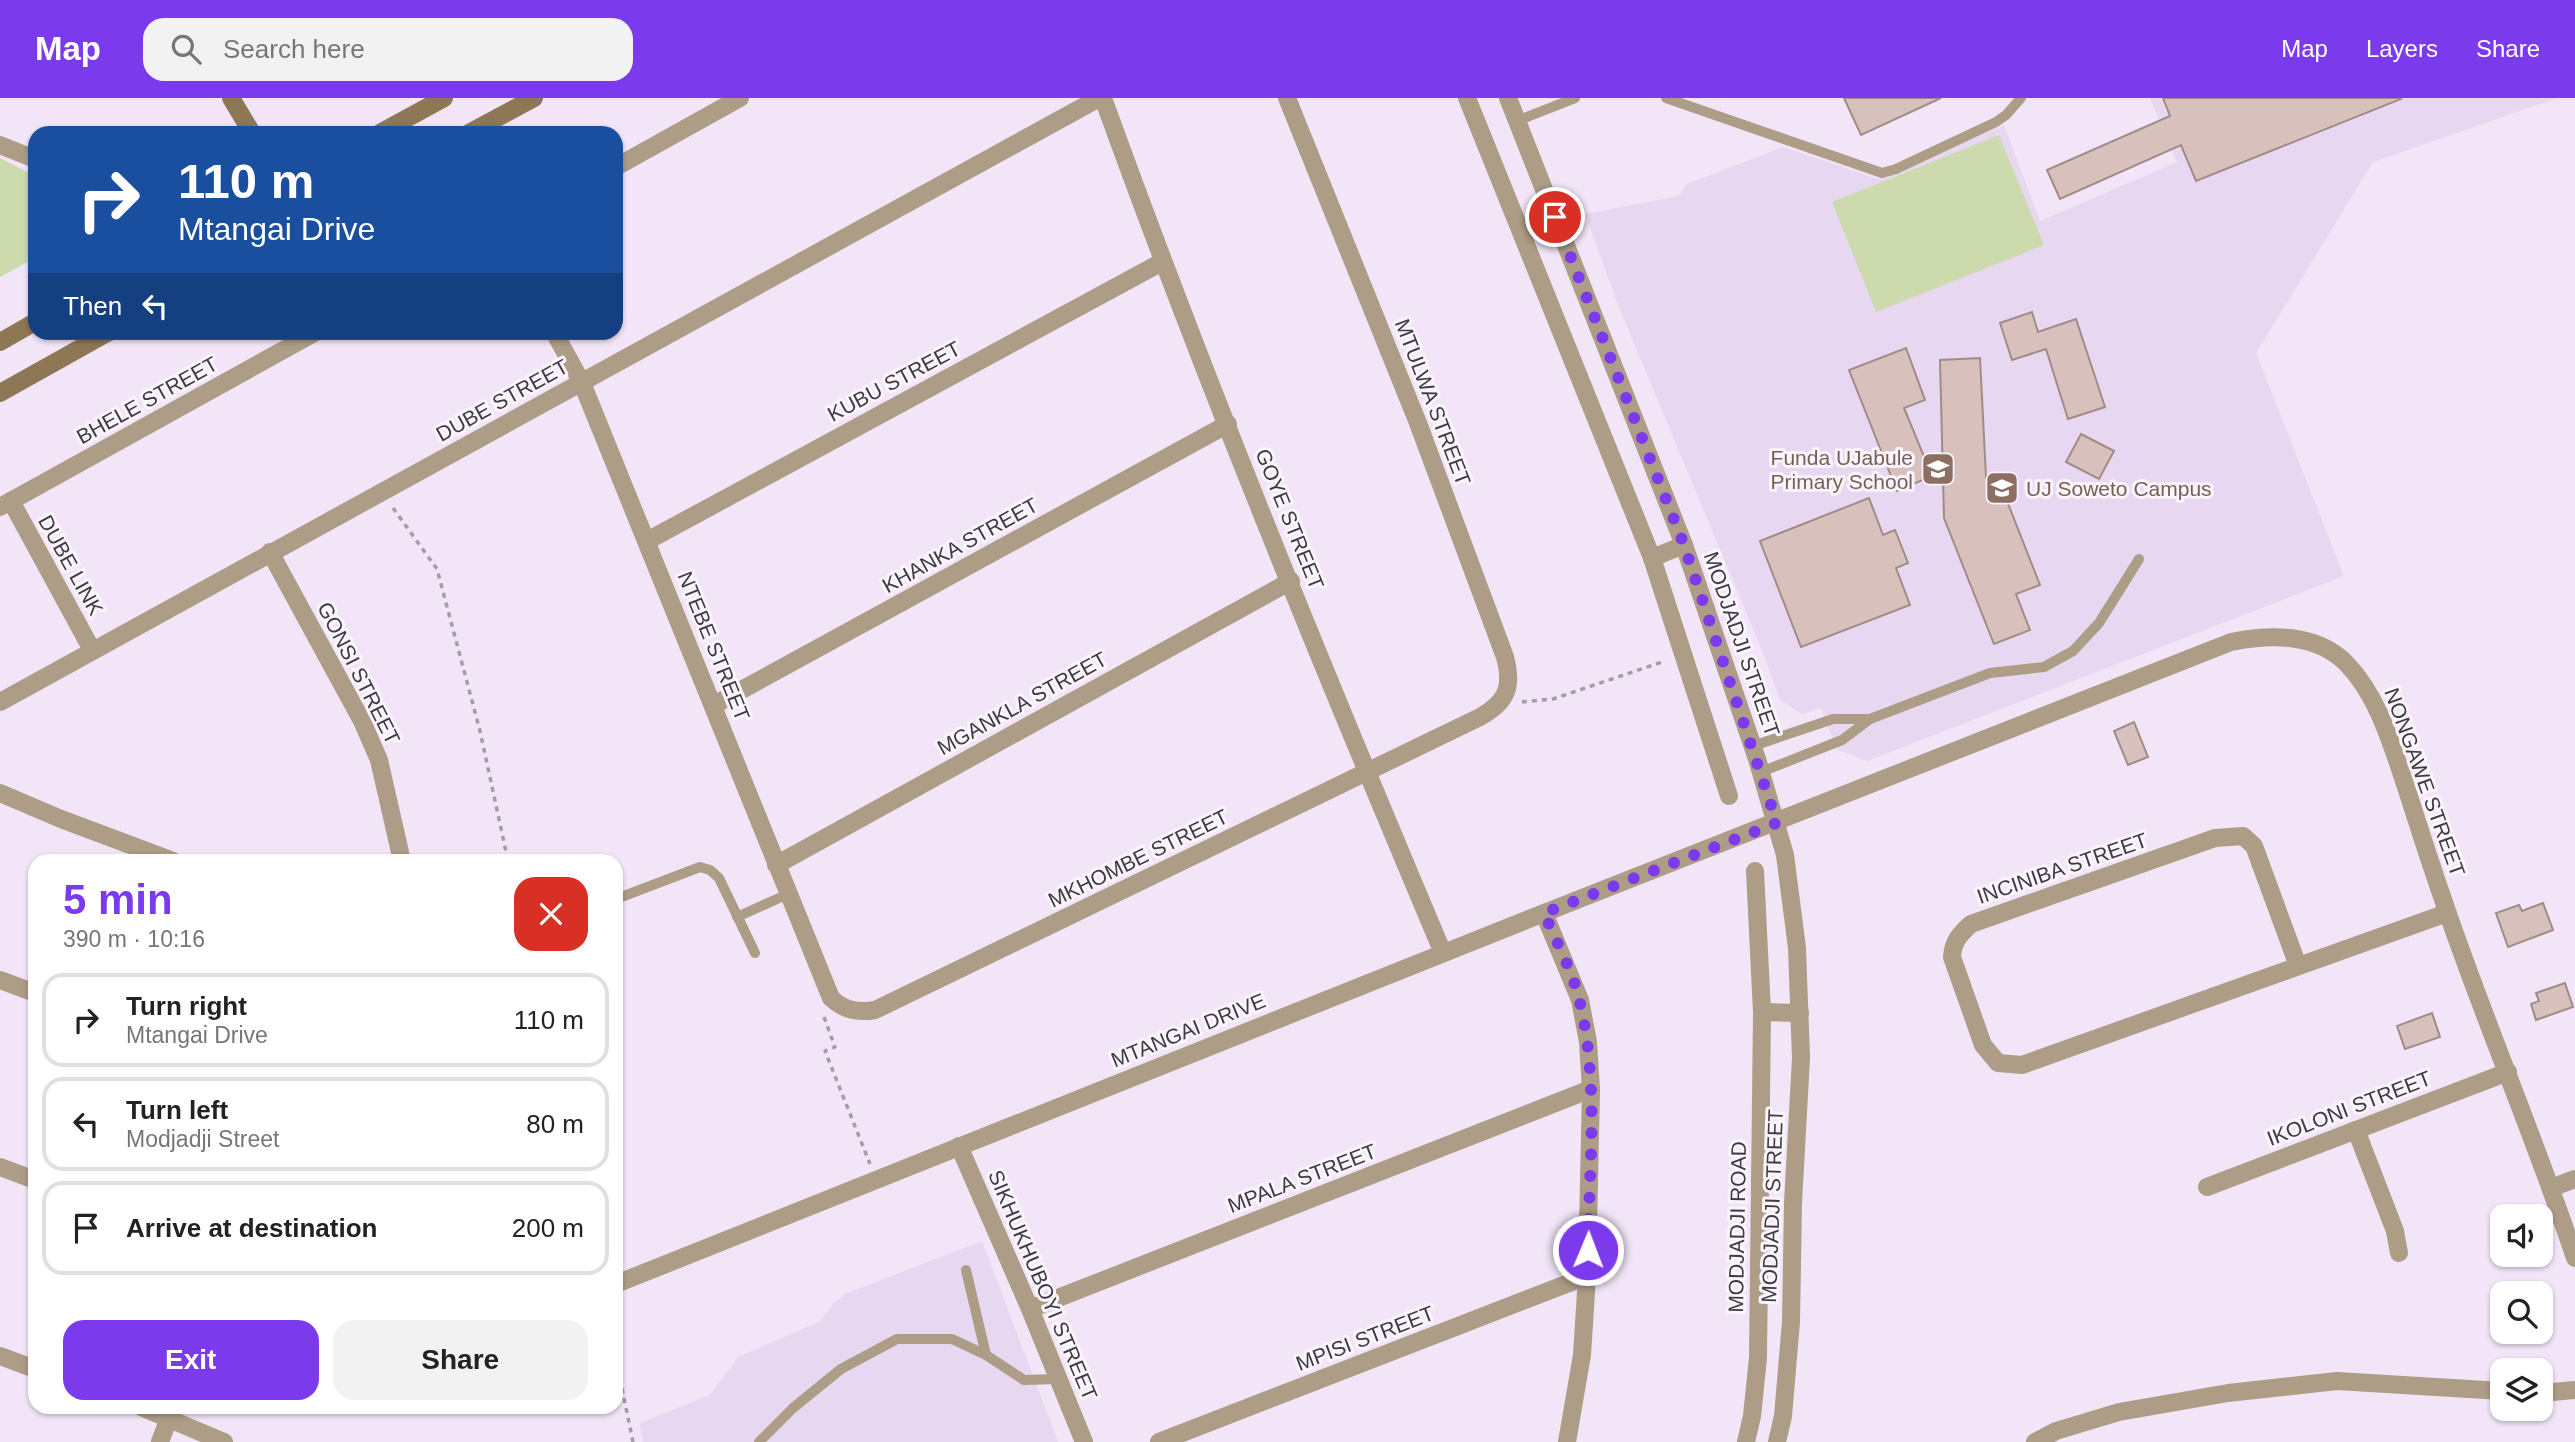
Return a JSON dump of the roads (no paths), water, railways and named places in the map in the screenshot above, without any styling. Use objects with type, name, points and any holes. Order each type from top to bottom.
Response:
[{"type":"main road","points":[[231,98],[247,126]]},
{"type":"main road","points":[[393,126],[444,98]]},
{"type":"main road","points":[[482,126],[534,98]]},
{"type":"main road","points":[[0,342],[28,326]]},
{"type":"main road","points":[[0,393],[95,340]]},
{"type":"street","points":[[623,163],[740,98]]},
{"type":"street","name":"GOYE STREET","points":[[1101,98],[1162,262],[1366,773],[1443,953]]},
{"type":"street","name":"DUBE STREET","points":[[0,702],[1101,98]]},
{"type":"street","name":"MTULWA STREET","points":[[1287,98],[1419,423],[1505,657],[1509,673],[1507,686],[1497,708],[1480,717]]},
{"type":"street","points":[[1467,98],[1652,558],[1729,796]]},
{"type":"street","name":"MODJADJI STREET","points":[[1508,98],[1684,545],[1753,746],[1785,855],[1797,948],[1801,1058],[1793,1203],[1791,1322],[1783,1416],[1777,1442]]},
{"type":"street","points":[[0,145],[28,156]]},
{"type":"street","name":"KUBU STREET","points":[[647,541],[1162,262]]},
{"type":"street","name":"BHELE STREET","points":[[5,504],[302,340]]},
{"type":"street","name":"NTEBE STREET","points":[[558,340],[582,383],[823,981]]},
{"type":"street","name":"KHANKA STREET","points":[[713,705],[1228,424]]},
{"type":"street","name":"DUBE LINK","points":[[5,504],[92,650]]},
{"type":"street","points":[[1652,558],[1684,545]]},
{"type":"street","name":"GONSI STREET","points":[[270,552],[362,721],[379,760],[400,854]]},
{"type":"street","name":"MGANKLA STREET","points":[[776,865],[1290,581]]},
{"type":"street","name":"NONGAWE STREET","points":[[1777,823],[2231,642],[2260,636],[2289,637],[2318,646],[2343,660],[2372,696],[2394,752],[2447,913],[2575,1258]]},
{"type":"street","name":"MKHOMBE STREET","points":[[823,981],[831,998],[839,1006],[855,1010],[874,1010],[1480,717]]},
{"type":"street","points":[[0,793],[154,854]]},
{"type":"street","name":"MTANGAI DRIVE","points":[[623,1281],[1443,953],[1777,823]]},
{"type":"street","name":"INCINIBA STREET","points":[[2298,966],[2254,846],[2243,835],[2215,838],[1971,924],[1953,945],[1952,957],[1983,1045],[1998,1063],[2022,1065],[2447,913]]},
{"type":"street","name":"MODJADJI ROAD","points":[[1746,1442],[1752,1416],[1758,1357],[1762,1012],[1755,871]]},
{"type":"street","points":[[1544,913],[1580,1000],[1588,1042],[1591,1089],[1587,1276],[1582,1355],[1567,1442]]},
{"type":"street","points":[[0,980],[28,990]]},
{"type":"street","points":[[1762,1012],[1800,1013]]},
{"type":"street","name":"IKOLONI STREET","points":[[2207,1187],[2508,1072]]},
{"type":"street","name":"MPALA STREET","points":[[1030,1309],[1591,1089]]},
{"type":"street","points":[[2356,1130],[2395,1231],[2399,1253]]},
{"type":"street","name":"SIKHUKHUBOYI STREET","points":[[959,1146],[1084,1442]]},
{"type":"street","points":[[0,1167],[28,1177]]},
{"type":"street","points":[[2551,1188],[2575,1179]]},
{"type":"street","name":"MPISI STREET","points":[[1159,1442],[1587,1276]]},
{"type":"street","points":[[0,1356],[28,1366]]},
{"type":"street","points":[[2035,1442],[2056,1431],[2119,1412],[2228,1392],[2337,1381],[2490,1390]]},
{"type":"street","points":[[2553,1392],[2575,1390]]},
{"type":"street","points":[[160,1442],[170,1414]]},
{"type":"street","points":[[175,1414],[224,1442]]},
{"type":"lane","points":[[1517,121],[1575,98]]},
{"type":"lane","points":[[1666,98],[1882,173],[1996,122],[2006,116],[2021,98]]},
{"type":"lane","points":[[1761,772],[1842,740],[1870,719],[1990,673],[2043,667],[2073,651],[2099,623],[2139,559]]},
{"type":"lane","points":[[1753,746],[1833,719],[1870,719]]},
{"type":"lane","points":[[623,897],[700,867],[710,870],[719,878],[755,953]]},
{"type":"lane","points":[[737,918],[788,894]]},
{"type":"lane","points":[[966,1269],[986,1355]]},
{"type":"lane","points":[[759,1442],[793,1408],[841,1369],[897,1339],[952,1339],[986,1355],[1024,1380],[1058,1379]]},
{"type":"place","name":"Funda UJabule Primary School","points":[[1938,469]]},
{"type":"place","name":"UJ Soweto Campus","points":[[2002,488]]}]
